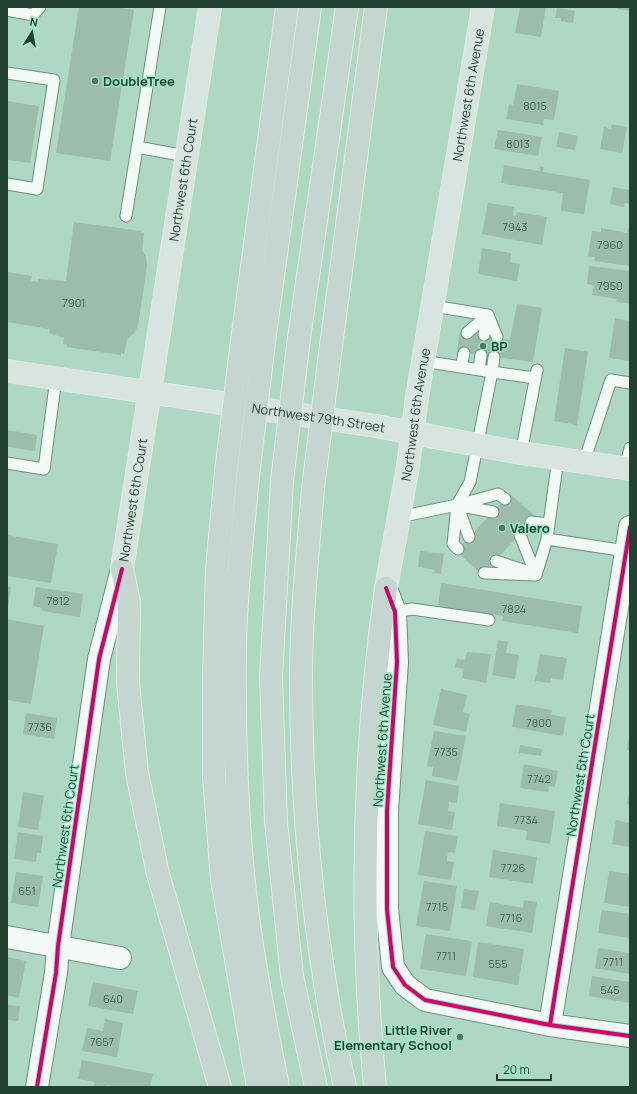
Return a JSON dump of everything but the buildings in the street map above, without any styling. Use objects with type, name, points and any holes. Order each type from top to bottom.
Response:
[{"type":"highway","points":[[258,1087],[222,880],[214,776],[214,675],[217,569],[226,472],[243,333],[287,7]]},
{"type":"highway","points":[[278,1087],[243,874],[235,728],[235,643],[248,476],[265,334],[310,7]]},
{"type":"highway","points":[[316,1087],[292,976],[276,822],[271,677],[282,481],[299,338],[347,7]]},
{"type":"highway","points":[[345,1087],[336,1046],[314,913],[304,801],[301,678],[306,577],[313,488],[330,346],[376,7]]},
{"type":"highway","points":[[122,569],[129,603],[128,683],[137,773],[158,874],[220,1087]]},
{"type":"highway","points":[[375,1087],[369,1020],[365,912],[366,796],[376,658],[386,588]]},
{"type":"main road","name":"Northwest 6th Court","points":[[122,569],[210,7]]},
{"type":"main road","name":"Northwest 6th Avenue","points":[[386,588],[483,7]]},
{"type":"main road","name":"Northwest 79th Street","points":[[7,371],[413,432],[521,453],[584,462],[628,462]]},
{"type":"street","name":"Northwest 5th Court","points":[[550,1025],[630,527]]},
{"type":"street","name":"Northwest 6th Court","points":[[37,1087],[56,972],[58,946],[100,659],[122,569]]},
{"type":"street","name":"Northwest 6th Avenue","points":[[386,588],[396,612],[398,662],[387,811],[387,910],[392,967],[405,985],[425,1000],[550,1025]]},
{"type":"street","points":[[7,937],[120,958]]},
{"type":"street","points":[[550,1025],[630,1036]]},
{"type":"lane","points":[[7,10],[33,15],[40,7]]},
{"type":"lane","points":[[126,216],[160,7]]},
{"type":"lane","points":[[7,73],[54,80],[37,188],[7,184]]},
{"type":"lane","points":[[137,147],[186,156]]},
{"type":"lane","points":[[433,306],[488,315]]},
{"type":"lane","points":[[467,333],[488,315]]},
{"type":"lane","points":[[484,335],[488,315]]},
{"type":"lane","points":[[488,315],[498,337]]},
{"type":"lane","points":[[461,367],[464,353]]},
{"type":"lane","points":[[479,370],[481,355]]},
{"type":"lane","points":[[458,549],[453,544],[457,505],[470,482],[494,357]]},
{"type":"lane","points":[[423,361],[492,372],[536,374],[521,453]]},
{"type":"lane","points":[[7,463],[44,468],[56,378]]},
{"type":"lane","points":[[584,462],[611,380],[630,383]]},
{"type":"lane","points":[[536,575],[547,539],[558,458]]},
{"type":"lane","points":[[399,517],[457,505],[498,494],[505,499]]},
{"type":"lane","points":[[457,505],[493,512]]},
{"type":"lane","points":[[457,505],[469,537]]},
{"type":"lane","points":[[531,522],[549,524]]},
{"type":"lane","points":[[520,535],[536,575]]},
{"type":"lane","points":[[547,539],[626,551]]},
{"type":"lane","points":[[496,561],[536,575]]},
{"type":"lane","points":[[484,573],[536,575]]},
{"type":"lane","points":[[396,612],[412,609],[489,620]]},
{"type":"cycle path","points":[[550,1025],[630,527]]},
{"type":"cycle path","points":[[37,1087],[56,973],[58,946],[99,659],[122,569]]},
{"type":"cycle path","points":[[386,588],[395,612],[397,662],[387,811],[387,909],[393,967],[405,985],[425,1000],[550,1025],[630,1036]]},
{"type":"place","name":"DoubleTree","points":[[95,81]]},
{"type":"place","name":"BP","points":[[483,346]]},
{"type":"place","name":"Valero","points":[[502,528]]},
{"type":"place","name":"Little River Elementary School","points":[[460,1037]]}]
